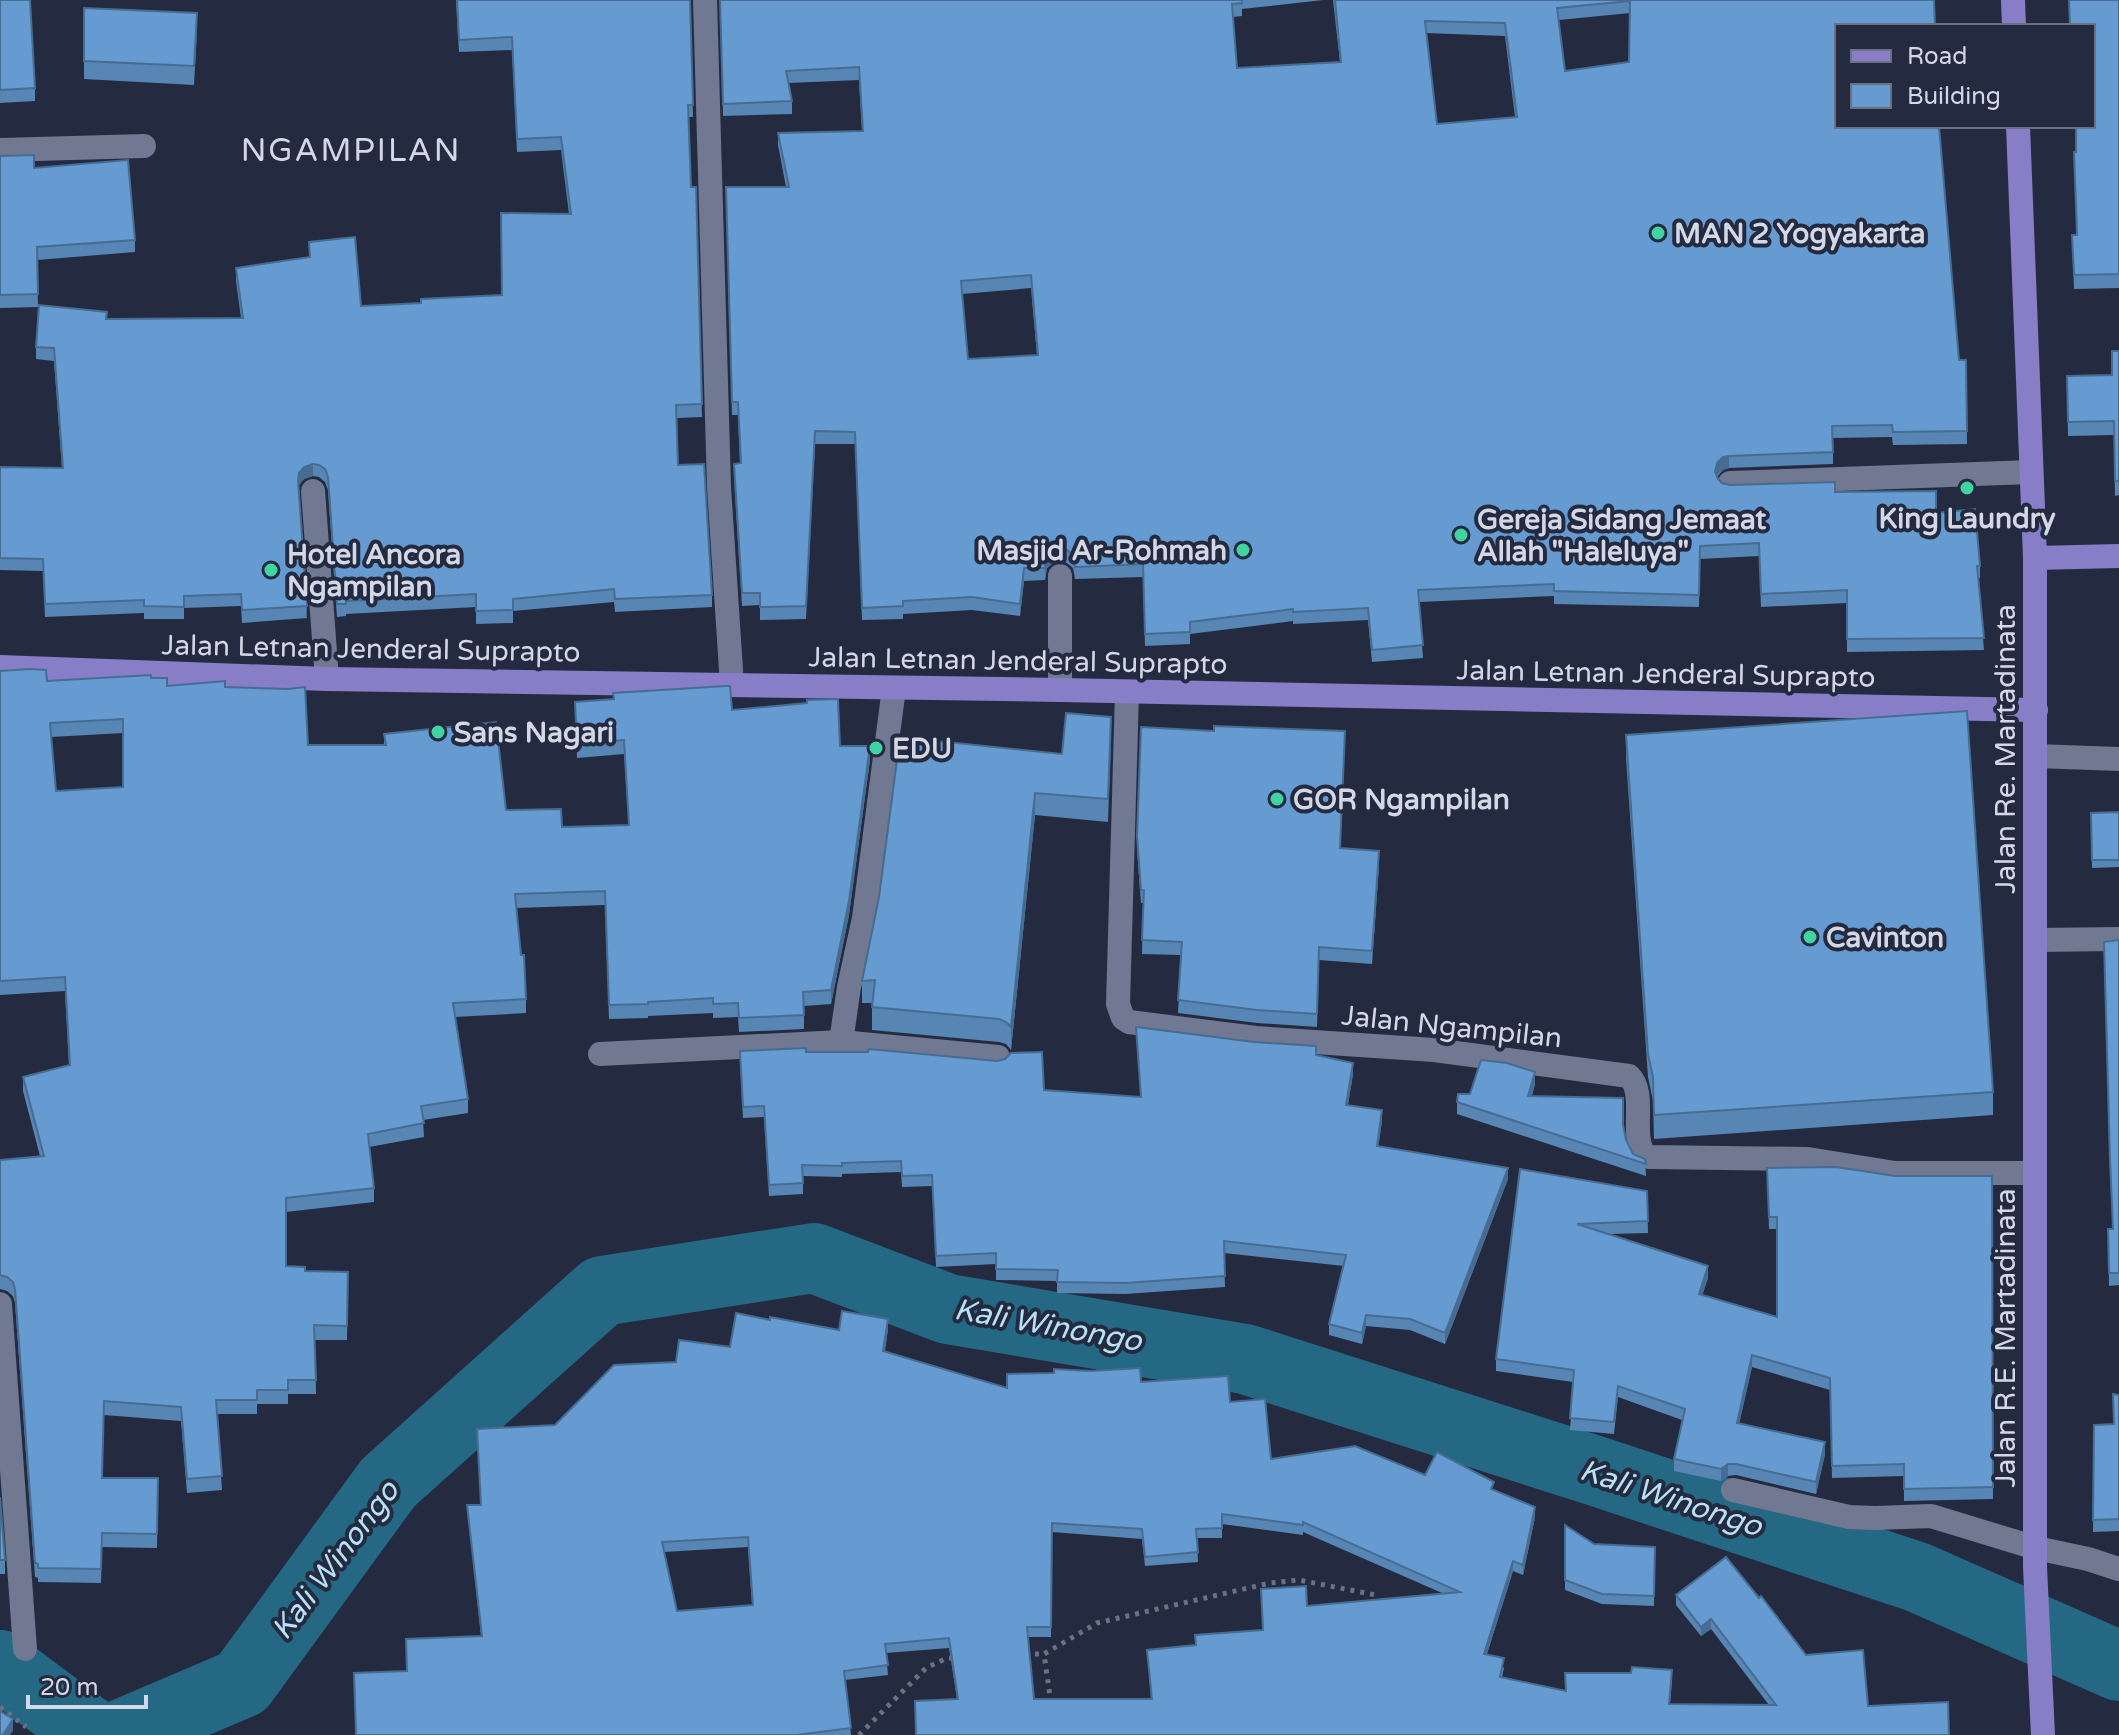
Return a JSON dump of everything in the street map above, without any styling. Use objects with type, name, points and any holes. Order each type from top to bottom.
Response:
[{"type":"main road","points":[[2013,0],[2014,24]]},
{"type":"main road","name":"Jalan Re. Martadinata","points":[[2018,128],[2035,558],[2035,940]]},
{"type":"main road","points":[[2035,558],[2119,556]]},
{"type":"main road","name":"Jalan Letnan Jenderal Suprapto","points":[[0,667],[327,679],[2036,710]]},
{"type":"main road","name":"Jalan R.E. Martadinata","points":[[2035,940],[2036,1557],[2043,1730]]},
{"type":"street","points":[[705,0],[719,487],[732,685]]},
{"type":"street","points":[[0,150],[144,146]]},
{"type":"street","points":[[1730,483],[2031,472]]},
{"type":"street","points":[[313,491],[327,679]]},
{"type":"street","points":[[1060,576],[1060,690]]},
{"type":"street","points":[[841,1042],[864,918],[894,688]]},
{"type":"street","name":"Jalan Ngampilan","points":[[1127,693],[1118,1004],[1123,1018],[1129,1022],[1256,1038],[1434,1050],[1629,1076],[1636,1086],[1639,1145],[1644,1155],[1650,1157],[1808,1159],[1895,1173],[2035,1173]]},
{"type":"street","points":[[2036,756],[2119,759]]},
{"type":"street","points":[[2035,940],[2119,939]]},
{"type":"street","points":[[600,1054],[841,1042],[998,1057]]},
{"type":"street","points":[[0,1304],[25,1649]]},
{"type":"street","points":[[1733,1490],[1849,1517],[1931,1516],[2036,1557],[2088,1559],[2119,1569]]},
{"type":"path","points":[[1017,1654],[1044,1654],[1097,1623],[1270,1583],[1299,1580],[1376,1595]]},
{"type":"path","points":[[1044,1654],[1053,1709]]},
{"type":"path","points":[[859,1735],[926,1668],[947,1658],[958,1658]]},
{"type":"path","points":[[0,1707],[26,1727]]},
{"type":"building","points":[[0,0],[30,0],[35,88],[0,90]]},
{"type":"building","points":[[457,0],[690,0],[693,105],[688,105],[691,187],[696,187],[702,404],[676,405],[678,465],[704,464],[712,595],[615,599],[614,589],[513,599],[513,610],[476,611],[476,594],[337,604],[328,477],[325,469],[313,464],[304,467],[298,480],[307,606],[242,610],[241,594],[184,596],[184,607],[144,606],[144,600],[45,604],[43,559],[0,558],[0,467],[63,468],[54,348],[36,347],[39,305],[107,312],[106,319],[243,318],[236,268],[310,257],[309,242],[355,237],[361,306],[502,295],[501,213],[571,214],[561,137],[517,139],[512,37],[459,40]]},
{"type":"building","points":[[720,0],[1242,0],[1242,3],[1232,4],[1237,68],[1341,62],[1335,0],[1934,0],[1935,24],[1835,24],[1835,128],[1939,128],[1959,360],[1966,360],[1967,431],[1893,432],[1892,425],[1832,426],[1833,452],[1723,457],[1717,463],[1715,472],[1722,483],[1730,485],[1835,482],[1835,492],[1936,491],[1936,513],[1975,509],[1984,638],[1847,639],[1847,590],[1761,594],[1759,543],[1700,546],[1699,595],[1554,591],[1554,584],[1418,590],[1423,645],[1372,650],[1368,608],[1293,612],[1293,609],[1190,622],[1190,632],[1145,634],[1143,564],[1075,567],[1073,555],[1061,549],[1047,555],[1045,568],[1024,568],[1020,604],[972,597],[903,601],[903,606],[862,608],[855,432],[815,431],[806,606],[760,607],[760,593],[742,593],[734,464],[741,463],[738,402],[732,402],[726,187],[789,187],[778,133],[863,131],[859,67],[786,71],[792,101],[723,104]],"holes":[[[1630,1],[1629,62],[1565,71],[1557,8]],[[1425,21],[1505,23],[1517,117],[1437,124]],[[1031,275],[1038,355],[968,359],[961,281]]]},
{"type":"building","points":[[2069,0],[2119,0],[2119,274],[2074,275],[2072,235],[2077,235],[2076,128],[2095,128],[2095,24],[2070,24]]},
{"type":"building","points":[[84,8],[197,13],[194,66],[84,61]]},
{"type":"building","points":[[34,155],[34,168],[128,160],[135,240],[37,247],[38,294],[0,295],[0,156]]},
{"type":"building","points":[[2112,351],[2119,351],[2119,481],[2115,481],[2114,421],[2068,422],[2067,376],[2112,375]]},
{"type":"building","points":[[46,670],[47,681],[151,675],[151,678],[167,678],[167,686],[225,681],[225,687],[305,687],[308,745],[386,745],[384,734],[496,722],[506,810],[561,809],[562,827],[629,825],[624,740],[577,744],[575,702],[614,699],[613,693],[726,686],[730,686],[732,710],[838,699],[840,746],[870,746],[849,901],[831,990],[803,992],[804,1015],[739,1018],[738,1003],[713,1004],[713,998],[609,1005],[605,891],[515,894],[521,955],[524,955],[526,999],[453,1003],[468,1099],[421,1106],[424,1123],[368,1134],[374,1188],[286,1198],[286,1266],[305,1267],[305,1271],[348,1272],[347,1326],[314,1325],[316,1380],[288,1380],[288,1390],[257,1390],[257,1400],[216,1400],[222,1476],[187,1479],[181,1407],[104,1401],[102,1478],[158,1478],[157,1534],[102,1533],[101,1569],[38,1568],[35,1563],[15,1289],[13,1282],[0,1275],[0,1160],[44,1156],[23,1077],[70,1065],[65,977],[0,981],[0,671]],"holes":[[[123,719],[123,787],[56,791],[50,723]]]},
{"type":"building","name":"Cavinton","points":[[1967,711],[1993,1092],[1654,1115],[1626,735]]},
{"type":"building","points":[[1066,713],[1111,717],[1108,799],[1035,793],[1011,1027],[999,1019],[872,1007],[875,980],[862,981],[879,897],[900,737],[1062,754]]},
{"type":"building","points":[[1214,726],[1345,731],[1340,848],[1379,851],[1372,951],[1319,947],[1317,1014],[1178,1000],[1182,942],[1142,940],[1144,890],[1141,890],[1137,836],[1141,727],[1214,731]]},
{"type":"building","points":[[2119,812],[2119,860],[2092,860],[2091,813]]},
{"type":"building","points":[[2119,940],[2119,1273],[2109,1273],[2108,1229],[2113,1229],[2104,942]]},
{"type":"building","points":[[1136,1027],[1254,1042],[1316,1046],[1316,1055],[1353,1063],[1346,1105],[1382,1110],[1377,1146],[1508,1168],[1445,1333],[1410,1319],[1366,1315],[1362,1333],[1329,1324],[1346,1255],[1224,1241],[1225,1276],[1125,1283],[1057,1282],[1058,1270],[996,1269],[996,1253],[936,1256],[932,1175],[902,1176],[901,1161],[842,1163],[842,1166],[802,1165],[803,1183],[769,1185],[764,1106],[743,1107],[740,1051],[806,1048],[806,1052],[868,1052],[869,1049],[997,1061],[1011,1053],[1042,1052],[1044,1090],[1141,1097]]},
{"type":"building","points":[[1481,1060],[1507,1063],[1535,1072],[1528,1096],[1623,1098],[1626,1140],[1633,1154],[1645,1159],[1646,1164],[1457,1102],[1458,1094],[1470,1094]]},
{"type":"building","points":[[1836,1167],[1895,1176],[1992,1176],[1993,1487],[1904,1489],[1904,1464],[1832,1466],[1830,1378],[1752,1355],[1737,1423],[1825,1442],[1816,1482],[1736,1464],[1728,1464],[1721,1469],[1674,1459],[1685,1409],[1618,1386],[1614,1422],[1570,1418],[1574,1370],[1496,1359],[1520,1169],[1647,1191],[1648,1221],[1577,1224],[1708,1266],[1699,1294],[1777,1317],[1777,1217],[1769,1217],[1767,1168]]},
{"type":"building","points":[[842,1311],[888,1319],[883,1351],[1007,1388],[1007,1374],[1054,1373],[1054,1369],[1091,1371],[1140,1368],[1141,1382],[1228,1376],[1230,1402],[1265,1399],[1271,1459],[1355,1446],[1425,1475],[1437,1452],[1494,1482],[1491,1489],[1535,1507],[1523,1565],[1513,1561],[1484,1654],[1504,1658],[1500,1677],[1566,1691],[1565,1673],[1631,1673],[1632,1667],[1672,1670],[1669,1704],[1776,1705],[1711,1619],[1701,1627],[1676,1595],[1726,1557],[1759,1598],[1761,1596],[1806,1655],[1863,1650],[1868,1706],[1948,1702],[1949,1735],[916,1735],[915,1701],[958,1699],[949,1638],[885,1644],[888,1665],[844,1671],[851,1728],[797,1735],[356,1735],[354,1673],[407,1671],[406,1639],[482,1636],[467,1505],[481,1505],[477,1429],[555,1425],[614,1365],[676,1362],[679,1340],[730,1347],[736,1313],[839,1330]],"holes":[[[1222,1514],[1303,1525],[1303,1522],[1460,1592],[1307,1606],[1306,1586],[1261,1589],[1263,1630],[1195,1635],[1196,1645],[1147,1650],[1152,1699],[1034,1699],[1027,1627],[1051,1627],[1052,1523],[1142,1529],[1145,1557],[1198,1552],[1196,1529],[1222,1528]],[[748,1537],[753,1605],[677,1611],[662,1542]]]},
{"type":"building","points":[[2113,1394],[2119,1395],[2119,1519],[2093,1520],[2094,1425],[2114,1424]]},
{"type":"building","points":[[0,1497],[5,1560],[0,1560]]},
{"type":"building","points":[[1565,1525],[1594,1544],[1655,1547],[1654,1596],[1602,1594],[1565,1580]]},
{"type":"building","points":[[0,1711],[13,1719],[3,1735],[0,1735]]},
{"type":"waterway","name":"Kali Winongo","points":[[120,1735],[242,1683],[388,1483],[602,1291],[814,1258],[948,1309],[1245,1359],[1917,1577],[2119,1666]]},
{"type":"waterway","name":"Kali Winongo","points":[[0,1665],[94,1735]]},
{"type":"place","name":"MAN 2 Yogyakarta","points":[[1658,233]]},
{"type":"place","name":"King Laundry","points":[[1967,488]]},
{"type":"place","name":"Gereja Sidang Jemaat Allah \"Haleluya\"","points":[[1461,535]]},
{"type":"place","name":"Masjid Ar-Rohmah","points":[[1243,550]]},
{"type":"place","name":"Hotel Ancora Ngampilan","points":[[271,570]]},
{"type":"place","name":"Sans Nagari","points":[[438,732]]},
{"type":"place","name":"EDU","points":[[876,748]]},
{"type":"place","name":"GOR Ngampilan","points":[[1277,799]]},
{"type":"place","name":"Cavinton","points":[[1810,937]]},
{"type":"district","name":"NGAMPILAN","points":[[351,150]]}]
